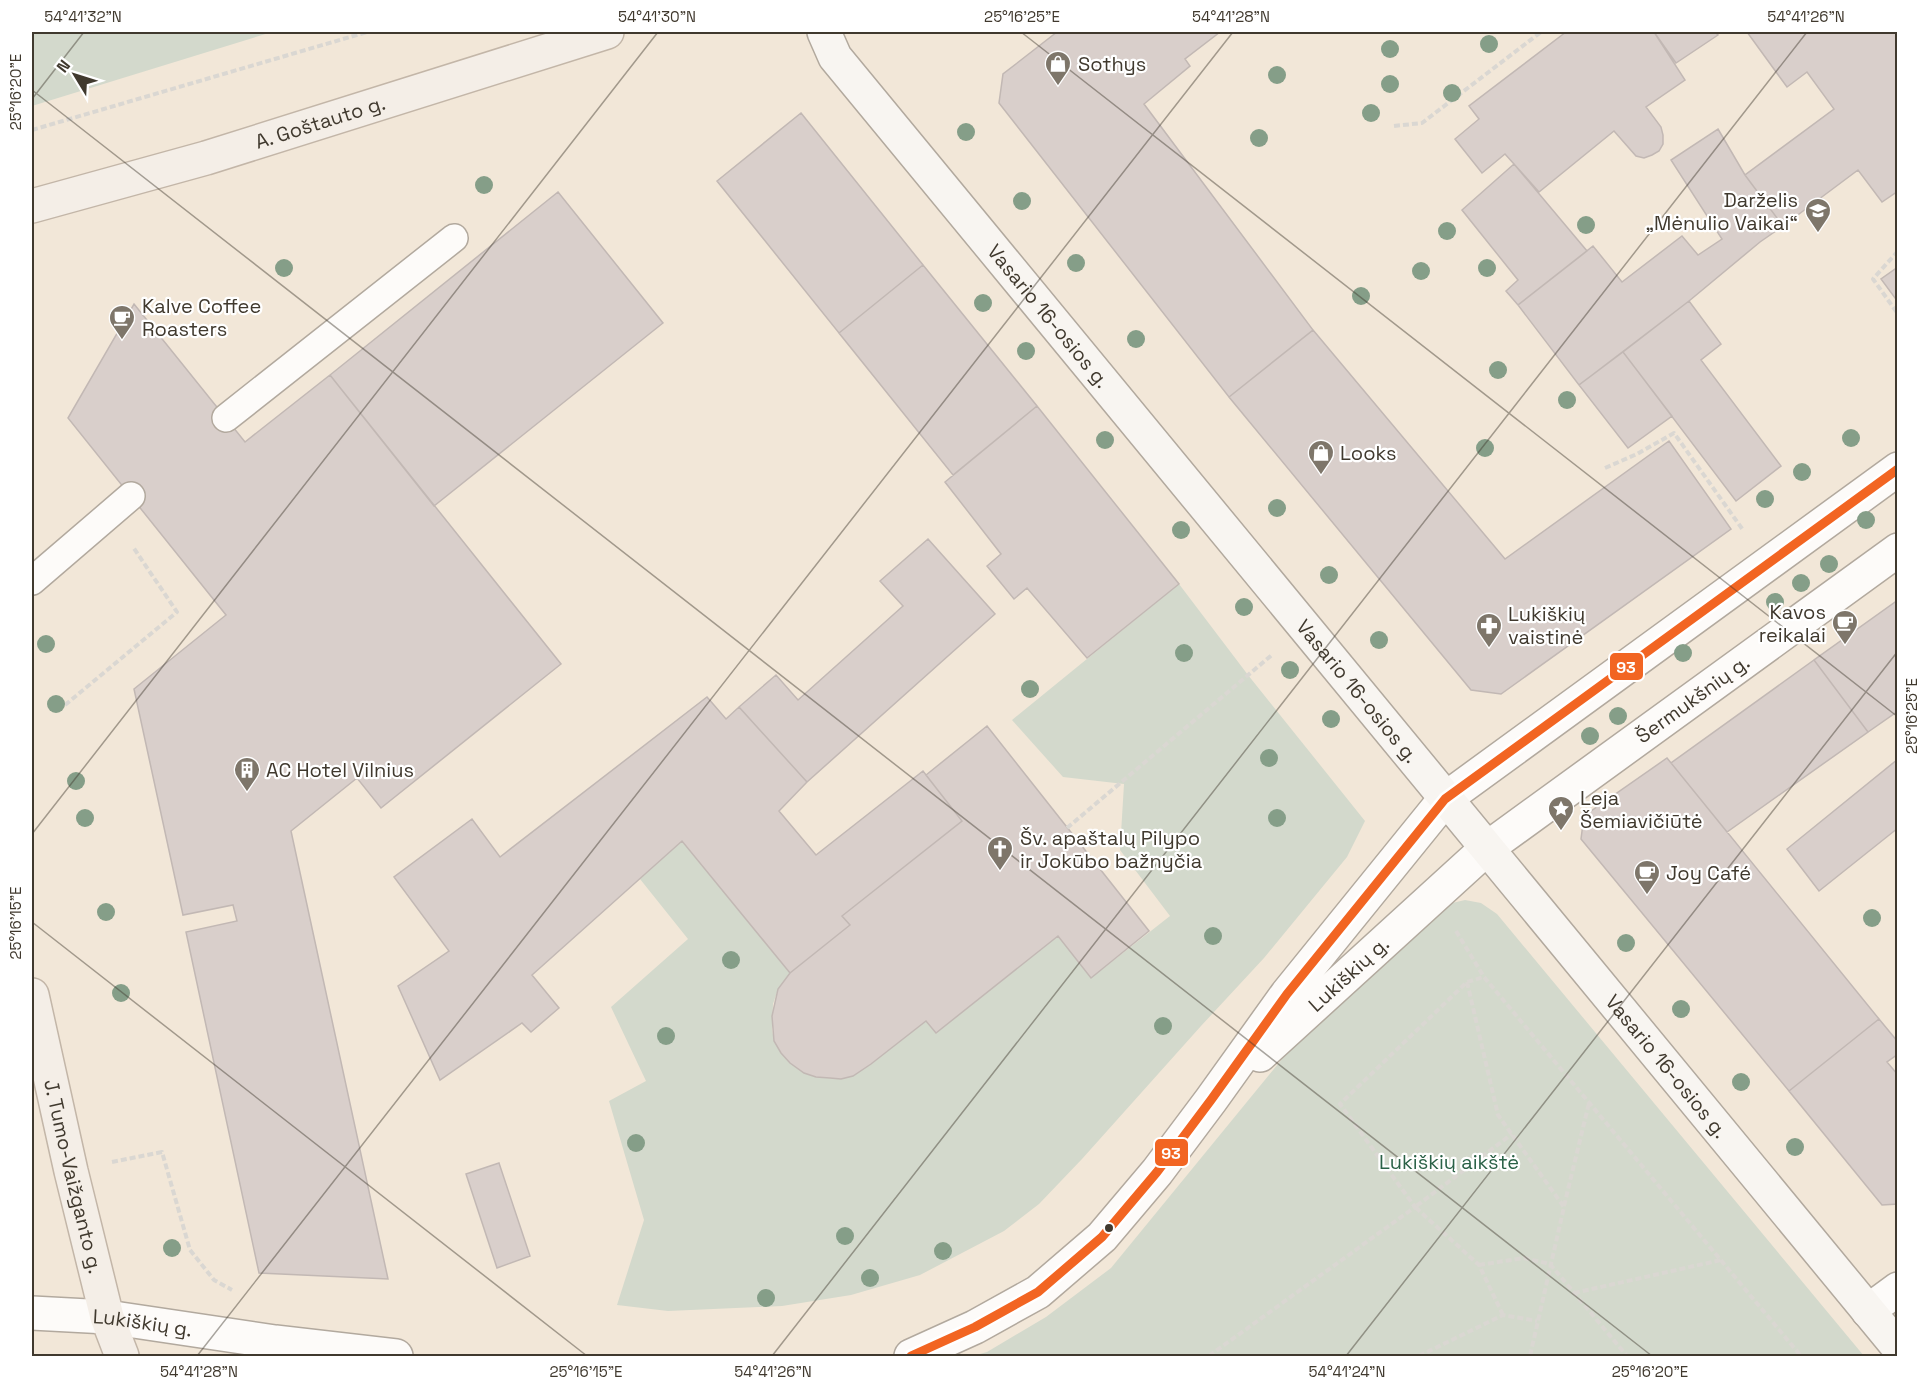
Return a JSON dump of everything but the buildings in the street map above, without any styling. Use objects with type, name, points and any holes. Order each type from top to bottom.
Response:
[{"type":"main road","name":"A. Goštauto g.","points":[[32,206],[206,158],[607,32]]},
{"type":"main road","name":"Vasario 16-osios g.","points":[[824,32],[836,57],[1898,1347]]},
{"type":"main road","name":"J. Tumo-Vaižganto g.","points":[[32,995],[106,1317],[122,1356]]},
{"type":"street","points":[[1445,798],[1898,469]]},
{"type":"street","name":"Šermukšnių g.","points":[[1486,849],[1898,550]]},
{"type":"street","name":"Lukiškių g.","points":[[911,1356],[975,1327],[1038,1292],[1102,1237],[1157,1172],[1287,994],[1445,798]]},
{"type":"street","name":"Lukiškių g.","points":[[1211,1100],[1486,849]]},
{"type":"street","points":[[1868,1311],[1898,1289]]},
{"type":"street","name":"Lukiškių g.","points":[[32,1313],[106,1317],[275,1342],[396,1356]]},
{"type":"lane","points":[[226,418],[454,238]]},
{"type":"lane","points":[[32,581],[131,496]]},
{"type":"path","points":[[32,130],[368,32]]},
{"type":"path","points":[[1394,126],[1422,123],[1541,32]]},
{"type":"path","points":[[1898,250],[1873,279],[1898,314]]},
{"type":"path","points":[[1605,468],[1637,454],[1674,433],[1767,564]]},
{"type":"path","points":[[66,705],[177,612],[110,514]]},
{"type":"path","points":[[1067,828],[1304,627]]},
{"type":"path","points":[[1458,933],[1484,977],[1801,1356]]},
{"type":"path","points":[[1484,977],[1467,982],[1340,1104],[1415,1207],[1479,1265],[1503,1315]]},
{"type":"path","points":[[1467,982],[1498,1115],[1564,1207]]},
{"type":"path","points":[[1530,1356],[1589,1102]]},
{"type":"path","points":[[1209,1356],[1512,1134]]},
{"type":"path","points":[[162,1152],[190,1250],[214,1280],[233,1291]]},
{"type":"path","points":[[1479,1265],[1524,1258],[1550,1264],[1627,1356]]},
{"type":"path","points":[[1574,1293],[1721,1260]]},
{"type":"path","points":[[1419,1356],[1503,1315],[1537,1321]]},
{"type":"green space","points":[[32,32],[272,32],[32,106]]},
{"type":"green space","points":[[1179,584],[1248,675],[1365,821],[1347,857],[1264,958],[1082,1159],[1039,1204],[1004,1231],[920,1275],[851,1295],[782,1306],[668,1311],[617,1305],[644,1220],[609,1101],[646,1081],[611,1007],[688,939],[640,879],[682,841],[790,973],[778,989],[773,1004],[774,1041],[781,1053],[816,1077],[841,1079],[853,1076],[926,1021],[936,1033],[1058,936],[1091,978],[1170,916],[1120,850],[1124,784],[1063,777],[1012,720]]},
{"type":"green space","name":"Lukiškių aikštė","points":[[1465,900],[1481,903],[1497,914],[1864,1356],[973,1356],[987,1352],[1046,1317],[1111,1268],[1305,1031],[1448,904]]},
{"type":"transit line","name":"93","points":[[911,1356],[975,1327],[1038,1292],[1102,1237],[1157,1172],[1287,994],[1445,799],[1898,469]]},
{"type":"place","name":"Sothys","points":[[1058,87]]},
{"type":"place","name":"Darželis „Mėnulio Vaikai“","points":[[1818,234]]},
{"type":"place","name":"Kalve Coffee Roasters","points":[[122,341]]},
{"type":"place","name":"Looks","points":[[1321,476]]},
{"type":"place","name":"Kavos reikalai","points":[[1845,646]]},
{"type":"place","name":"Lukiškių vaistinė","points":[[1489,649]]},
{"type":"place","name":"AC Hotel Vilnius","points":[[247,793]]},
{"type":"place","name":"Leja Šemiavičiūtė","points":[[1561,832]]},
{"type":"place","name":"Šv. apaštalų Pilypo ir Jokūbo bažnyčia","points":[[1000,872]]},
{"type":"place","name":"Joy Café","points":[[1647,896]]}]
